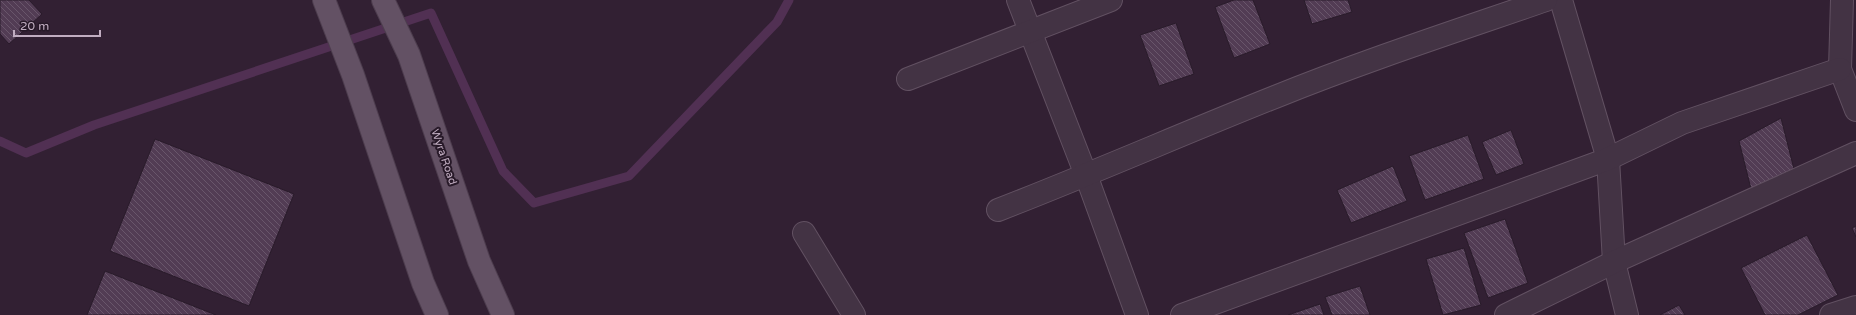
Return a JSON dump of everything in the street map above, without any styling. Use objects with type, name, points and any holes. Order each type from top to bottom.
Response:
[{"type":"main road","points":[[324,0],[353,75],[423,283],[437,315]]},
{"type":"main road","name":"Wyra Road","points":[[383,0],[409,55],[479,261],[503,315]]},
{"type":"street","points":[[1018,0],[1086,175],[1137,315]]},
{"type":"street","points":[[908,79],[1111,0]]},
{"type":"street","points":[[998,210],[1276,96],[1546,0]]},
{"type":"street","points":[[1561,0],[1608,159],[1614,262],[1627,315]]},
{"type":"street","points":[[1842,0],[1840,69],[1856,110]]},
{"type":"street","points":[[1182,315],[1608,159],[1682,124],[1840,69]]},
{"type":"street","points":[[1506,315],[1614,262],[1856,153]]},
{"type":"street","points":[[804,234],[854,315]]},
{"type":"street","points":[[1831,315],[1856,306]]},
{"type":"building","points":[[0,0],[29,0],[42,14],[9,44],[0,34]]},
{"type":"building","points":[[1234,0],[1253,0],[1270,44],[1234,58],[1215,7]]},
{"type":"building","points":[[1304,0],[1348,0],[1352,12],[1312,24]]},
{"type":"building","points":[[1176,23],[1194,74],[1159,86],[1140,35]]},
{"type":"building","points":[[1781,118],[1796,177],[1751,189],[1739,141]]},
{"type":"building","points":[[1511,130],[1524,164],[1496,175],[1482,142]]},
{"type":"building","points":[[1468,135],[1484,179],[1425,200],[1409,156]]},
{"type":"building","points":[[155,139],[294,194],[249,306],[110,251]]},
{"type":"building","points":[[1393,166],[1407,201],[1351,223],[1337,190]]},
{"type":"building","points":[[1505,219],[1528,283],[1488,298],[1464,233]]},
{"type":"building","points":[[1856,226],[1856,237],[1852,228]]},
{"type":"building","points":[[1807,235],[1838,295],[1798,315],[1765,315],[1741,268]]},
{"type":"building","points":[[1464,248],[1481,305],[1443,315],[1426,259]]},
{"type":"building","points":[[105,271],[216,315],[87,315]]},
{"type":"building","points":[[1360,286],[1370,315],[1332,315],[1325,297]]},
{"type":"building","points":[[1320,304],[1324,315],[1288,315]]},
{"type":"building","points":[[1679,305],[1685,315],[1660,315]]},
{"type":"waterway","points":[[0,141],[26,153],[94,125],[431,13],[503,171],[534,203],[629,176],[777,22],[789,0]]}]
